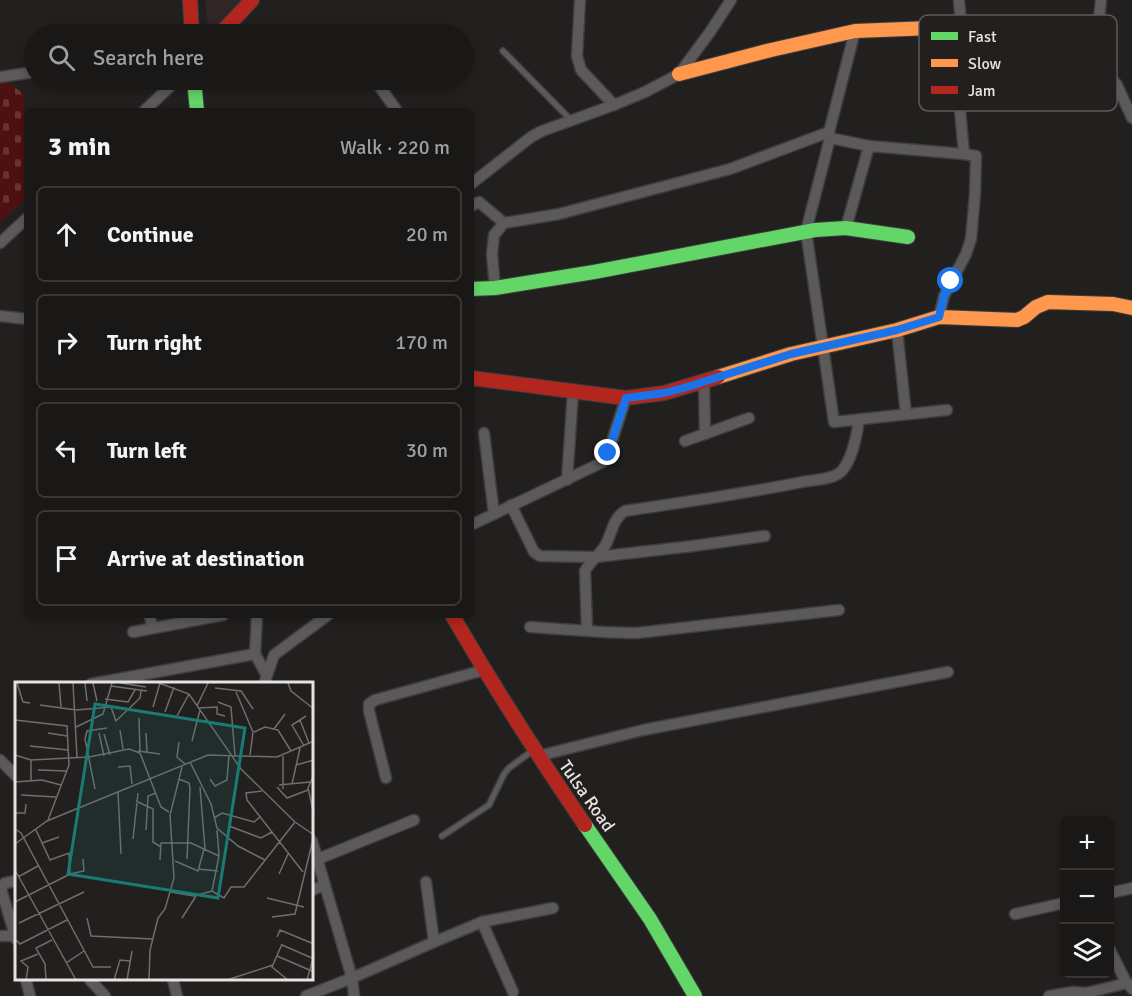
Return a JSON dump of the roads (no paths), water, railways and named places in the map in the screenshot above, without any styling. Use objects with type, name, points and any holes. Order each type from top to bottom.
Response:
[{"type":"street","points":[[190,0],[191,24]]},
{"type":"street","points":[[229,24],[252,0]]},
{"type":"street","points":[[580,0],[577,56],[581,70],[614,105]]},
{"type":"street","points":[[679,74],[731,0]]},
{"type":"street","points":[[1099,15],[1101,0]]},
{"type":"street","points":[[474,182],[542,130],[614,105],[679,74],[855,31],[919,28]]},
{"type":"street","points":[[855,31],[806,231],[834,422],[947,410]]},
{"type":"street","points":[[0,77],[24,73]]},
{"type":"street","points":[[1117,85],[1132,118]]},
{"type":"street","points":[[147,108],[166,90]]},
{"type":"street","points":[[195,90],[197,108]]},
{"type":"street","points":[[382,90],[395,108]]},
{"type":"street","points":[[960,111],[964,154]]},
{"type":"street","points":[[495,288],[492,254],[494,235],[504,223],[559,214],[730,169],[829,135],[869,146],[976,156],[971,239],[966,254],[944,296],[939,317]]},
{"type":"street","points":[[846,228],[869,146]]},
{"type":"street","points":[[474,204],[479,202],[504,223]]},
{"type":"street","points":[[0,243],[24,221]]},
{"type":"street","points":[[474,290],[627,266],[806,231],[846,228],[908,237]]},
{"type":"street","points":[[474,378],[626,398],[664,393],[791,354],[897,330],[939,317],[1017,320],[1048,302],[1113,304],[1132,308]]},
{"type":"street","points":[[0,316],[24,319]]},
{"type":"street","points":[[897,330],[906,414]]},
{"type":"street","points":[[704,382],[705,434]]},
{"type":"street","points":[[567,480],[573,392]]},
{"type":"street","points":[[474,524],[603,462],[626,398]]},
{"type":"street","points":[[686,441],[749,418]]},
{"type":"street","points":[[587,630],[585,571],[588,564],[606,543],[620,514],[625,511],[780,487],[838,474],[846,465],[857,435],[859,420]]},
{"type":"street","points":[[484,433],[494,514]]},
{"type":"street","points":[[511,505],[534,552],[540,556],[596,557],[765,536]]},
{"type":"street","points":[[530,627],[637,633],[839,610]]},
{"type":"street","points":[[150,618],[152,628]]},
{"type":"street","points":[[133,632],[195,618]]},
{"type":"street","points":[[257,618],[255,654],[265,679]]},
{"type":"street","points":[[265,679],[274,655],[324,618]]},
{"type":"street","name":"Tulsa Road","points":[[454,618],[483,670],[536,753],[650,919],[695,996]]},
{"type":"street","points":[[102,682],[255,654]]},
{"type":"street","points":[[386,778],[369,704],[375,700],[483,670]]},
{"type":"street","points":[[536,753],[643,730],[948,672]]},
{"type":"street","points":[[0,760],[15,775]]},
{"type":"street","points":[[318,859],[414,820]]},
{"type":"street","points":[[314,847],[352,978],[354,996]]},
{"type":"street","points":[[15,881],[5,883],[1,889],[15,934]]},
{"type":"street","points":[[426,882],[434,942]]},
{"type":"street","points":[[314,889],[325,885]]},
{"type":"street","points":[[1114,892],[1132,888]]},
{"type":"street","points":[[1015,914],[1060,904]]},
{"type":"street","points":[[306,996],[482,922],[553,908]]},
{"type":"street","points":[[482,922],[513,992]]},
{"type":"street","points":[[0,936],[15,937]]},
{"type":"street","points":[[1049,996],[1130,986],[1114,957]]},
{"type":"street","points":[[26,981],[30,996]]},
{"type":"street","points":[[91,981],[105,996]]},
{"type":"street","points":[[173,981],[177,996]]},
{"type":"lane","points":[[503,51],[571,120]]},
{"type":"lane","points":[[442,836],[489,805],[509,768],[536,753]]}]
